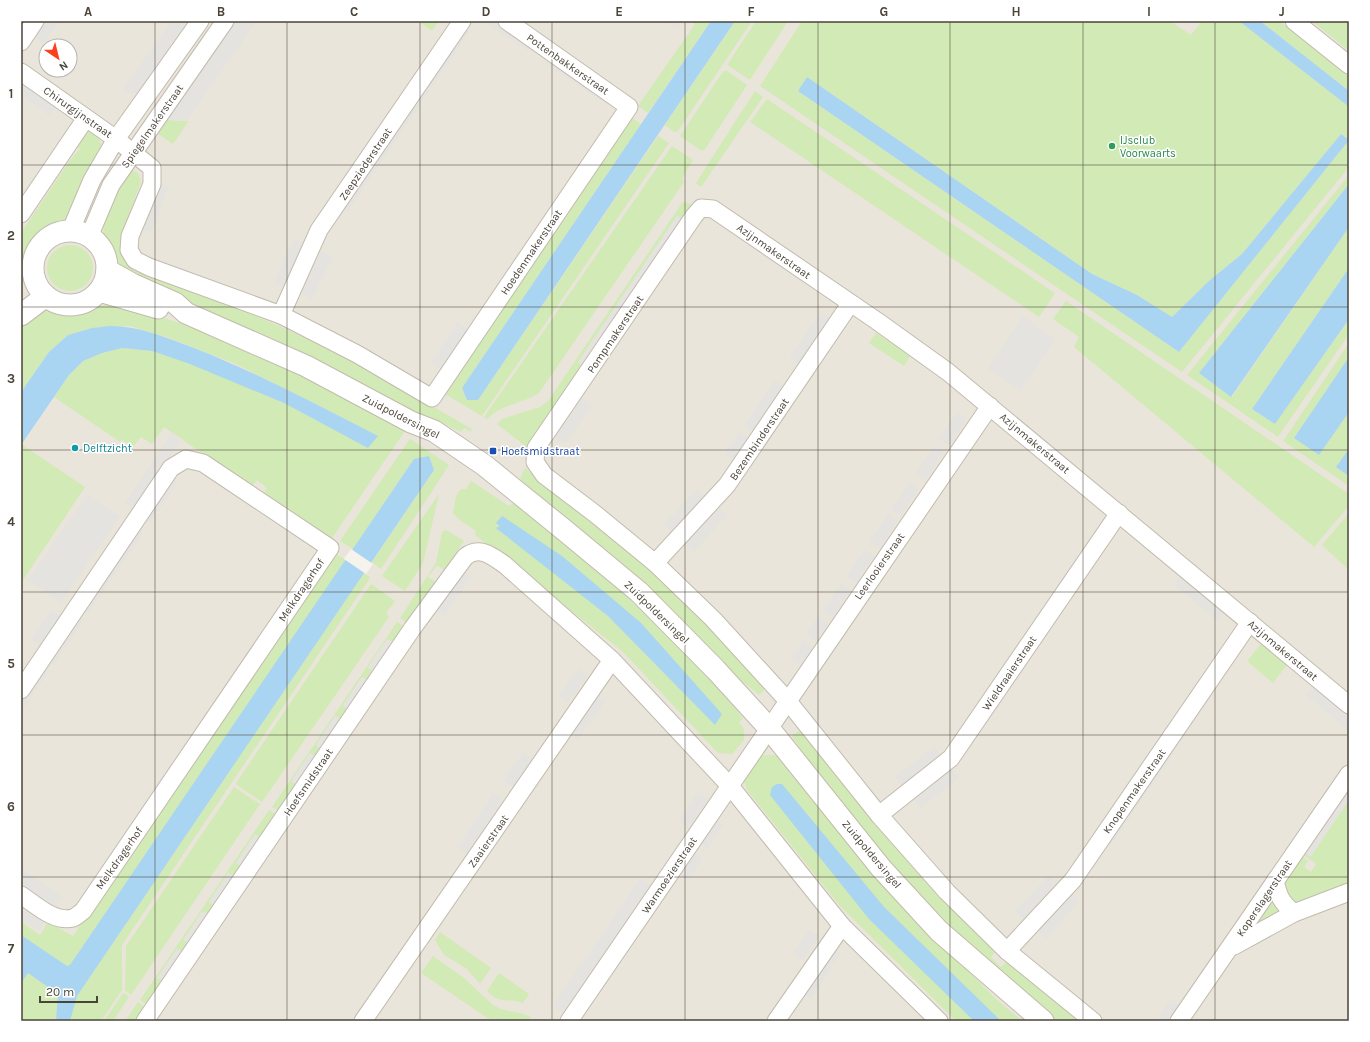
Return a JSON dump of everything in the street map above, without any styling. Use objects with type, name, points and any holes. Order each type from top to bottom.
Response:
[{"type":"street","points":[[21,42],[36,21]]},
{"type":"street","name":"Spiegelmakerstraat","points":[[80,234],[92,180],[116,138],[200,21]]},
{"type":"street","name":"Spiegelmakerstraat","points":[[80,234],[111,185],[225,21]]},
{"type":"street","name":"Zeepziederstraat","points":[[281,315],[319,230],[462,21]]},
{"type":"street","name":"Pottenbakkerstraat","points":[[507,21],[629,107]]},
{"type":"street","points":[[1294,21],[1349,65]]},
{"type":"street","name":"Chirurgijnstraat","points":[[21,72],[116,138]]},
{"type":"street","name":"Hoedenmakerstraat","points":[[281,315],[356,354],[432,398],[629,107]]},
{"type":"street","points":[[21,214],[86,118]]},
{"type":"street","points":[[116,138],[152,168],[152,184],[130,236],[129,250],[134,260],[149,267],[281,315]]},
{"type":"street","name":"Azijnmakerstraat","points":[[701,208],[713,209],[877,321],[948,372],[1349,705]]},
{"type":"street","name":"Pompmakerstraat","points":[[655,563],[544,475],[535,462],[536,448],[701,208]]},
{"type":"street","points":[[80,234],[102,251],[107,270],[105,281],[99,291],[88,300],[74,305],[59,303],[46,296],[39,288],[28,285],[41,246],[51,237],[80,234]]},
{"type":"street","name":"Zuidpoldersingel","points":[[107,270],[132,284],[175,303],[186,313],[306,366],[411,422],[434,431],[470,454],[639,592],[716,670],[768,727],[881,868],[939,931],[1042,1021]]},
{"type":"street","name":"Zuidpoldersingel","points":[[99,291],[172,313],[186,313]]},
{"type":"street","points":[[21,315],[46,296]]},
{"type":"street","name":"Bezembinderstraat","points":[[655,563],[727,485],[850,304]]},
{"type":"street","name":"Leerlooierstraat","points":[[768,727],[990,406]]},
{"type":"street","name":"Melkdragerhof","points":[[21,690],[171,468],[186,459],[203,463],[330,548],[83,911],[74,918],[61,919],[51,915],[21,895]]},
{"type":"street","name":"Wieldraaierstraat","points":[[879,815],[951,758],[1119,513]]},
{"type":"street","name":"Hoefsmidstraat","points":[[145,1021],[412,629],[465,557],[470,553],[478,551],[487,553],[505,565],[612,660]]},
{"type":"street","points":[[655,563],[712,619],[787,700],[879,815],[947,892],[1007,950],[1093,1021]]},
{"type":"street","name":"Knopenmakerstraat","points":[[1007,950],[1073,880],[1250,622]]},
{"type":"street","points":[[612,660],[730,786],[842,926],[939,1021]]},
{"type":"street","name":"Zaaierstraat","points":[[364,1021],[612,660]]},
{"type":"street","name":"Warmoezierstraat","points":[[569,1021],[730,786],[768,727]]},
{"type":"street","name":"Koperslagerstraat","points":[[1179,1021],[1349,774]]},
{"type":"street","points":[[1276,881],[1278,895],[1283,904],[1294,913]]},
{"type":"street","points":[[1229,949],[1294,913],[1349,892]]},
{"type":"street","points":[[776,1021],[842,926]]},
{"type":"shaded area","points":[[21,21],[1349,21],[1349,1021],[21,1021]]},
{"type":"shaded area","points":[[45,21],[59,21],[47,38],[38,38],[38,39],[34,37]]},
{"type":"shaded area","points":[[171,21],[191,21],[143,95],[122,92]]},
{"type":"shaded area","points":[[234,21],[256,21],[187,121],[167,120]]},
{"type":"shaded area","points":[[489,21],[493,21],[531,47],[528,51],[487,24]]},
{"type":"shaded area","points":[[667,21],[683,21],[678,29]]},
{"type":"shaded area","points":[[465,30],[469,32],[348,211],[344,209]]},
{"type":"shaded area","points":[[552,61],[605,97],[602,101],[549,66]]},
{"type":"shaded area","points":[[21,81],[57,106],[50,116],[21,95]]},
{"type":"shaded area","points":[[157,182],[169,186],[151,233],[139,229]]},
{"type":"shaded area","points":[[677,216],[684,220],[585,367],[578,362]]},
{"type":"shaded area","points":[[294,239],[306,244],[286,288],[274,283]]},
{"type":"shaded area","points":[[321,251],[333,256],[312,299],[301,294]]},
{"type":"shaded area","points":[[821,312],[831,319],[800,364],[790,357]]},
{"type":"shaded area","points":[[1023,316],[1055,339],[1020,391],[987,368]]},
{"type":"shaded area","points":[[457,323],[469,330],[442,370],[431,362]]},
{"type":"shaded area","points":[[775,380],[785,387],[754,432],[744,425]]},
{"type":"shaded area","points":[[582,398],[592,405],[565,444],[555,437]]},
{"type":"shaded area","points":[[957,412],[967,418],[949,445],[939,439]]},
{"type":"shaded area","points":[[172,432],[182,439],[134,510],[125,503]]},
{"type":"shaded area","points":[[739,432],[749,438],[734,461],[724,454]]},
{"type":"shaded area","points":[[934,446],[944,452],[926,479],[916,473]]},
{"type":"shaded area","points":[[173,479],[178,482],[150,522],[145,519]]},
{"type":"shaded area","points":[[910,482],[919,488],[901,516],[891,509]]},
{"type":"shaded area","points":[[697,489],[706,497],[673,533],[664,525]]},
{"type":"shaded area","points":[[87,495],[120,516],[61,603],[28,580]]},
{"type":"shaded area","points":[[718,507],[727,515],[694,552],[685,543]]},
{"type":"shaded area","points":[[888,514],[898,521],[880,548],[869,542]]},
{"type":"shaded area","points":[[138,530],[143,533],[88,613],[84,610]]},
{"type":"shaded area","points":[[864,549],[874,556],[856,583],[846,577]]},
{"type":"shaded area","points":[[462,571],[471,577],[444,617],[435,610]]},
{"type":"shaded area","points":[[1181,576],[1225,612],[1217,620],[1174,585]]},
{"type":"shaded area","points":[[841,583],[851,590],[833,617],[823,610]]},
{"type":"shaded area","points":[[51,610],[62,617],[42,646],[31,639]]},
{"type":"shaded area","points":[[79,617],[84,620],[54,664],[49,661]]},
{"type":"shaded area","points":[[818,617],[828,624],[816,641],[806,635]]},
{"type":"shaded area","points":[[388,639],[394,643],[374,672],[368,668]]},
{"type":"shaded area","points":[[803,640],[812,647],[801,665],[791,658]]},
{"type":"shaded area","points":[[579,668],[588,675],[568,702],[559,696]]},
{"type":"shaded area","points":[[44,669],[48,672],[21,712],[21,702]]},
{"type":"shaded area","points":[[362,677],[368,681],[349,710],[343,706]]},
{"type":"shaded area","points":[[1314,686],[1349,716],[1348,730],[1306,695]]},
{"type":"shaded area","points":[[1210,690],[1214,693],[1110,846],[1107,844]]},
{"type":"shaded area","points":[[596,695],[605,701],[578,740],[569,733]]},
{"type":"shaded area","points":[[335,716],[342,720],[322,749],[316,745]]},
{"type":"shaded area","points":[[934,747],[941,757],[903,787],[895,777]]},
{"type":"shaded area","points":[[523,752],[532,759],[513,787],[503,780]]},
{"type":"shaded area","points":[[310,753],[316,757],[297,785],[291,781]]},
{"type":"shaded area","points":[[951,768],[959,778],[920,808],[913,798]]},
{"type":"shaded area","points":[[1349,788],[1349,800],[1310,857],[1305,853]]},
{"type":"shaded area","points":[[698,792],[708,799],[689,829],[679,822]]},
{"type":"shaded area","points":[[493,793],[503,799],[467,853],[457,847]]},
{"type":"shaded area","points":[[715,819],[724,825],[708,849],[699,842]]},
{"type":"shaded area","points":[[255,834],[261,839],[242,867],[236,863]]},
{"type":"shaded area","points":[[692,851],[703,858],[688,880],[678,873]]},
{"type":"shaded area","points":[[21,869],[63,897],[55,908],[21,885]]},
{"type":"shaded area","points":[[229,873],[235,877],[215,906],[209,902]]},
{"type":"shaded area","points":[[1049,875],[1058,883],[1025,920],[1015,911]]},
{"type":"shaded area","points":[[640,878],[651,885],[563,1013],[553,1006]]},
{"type":"shaded area","points":[[1070,893],[1079,901],[1046,939],[1036,930]]},
{"type":"shaded area","points":[[21,904],[46,921],[39,931],[21,919]]},
{"type":"shaded area","points":[[203,911],[209,915],[190,944],[183,940]]},
{"type":"shaded area","points":[[809,930],[819,936],[803,960],[793,953]]},
{"type":"shaded area","points":[[831,947],[841,954],[811,999],[801,993]]},
{"type":"shaded area","points":[[177,949],[184,953],[164,982],[157,978]]},
{"type":"shaded area","points":[[1170,1000],[1181,1007],[1172,1021],[1156,1021]]},
{"type":"green space","points":[[418,21],[439,21],[432,31]]},
{"type":"green space","points":[[695,21],[711,21],[648,113],[638,106],[693,27]]},
{"type":"green space","points":[[735,21],[752,21],[678,131],[674,132],[665,125]]},
{"type":"green space","points":[[756,21],[788,21],[750,80],[727,65]]},
{"type":"green space","points":[[802,21],[1170,21],[1191,35],[1202,21],[1239,21],[1347,105],[1349,105],[1349,140],[1349,167],[1182,372],[760,86]],"holes":[[[807,77],[1092,274],[1137,295],[1172,317],[1210,280],[1242,254],[1341,134],[1349,140],[1179,352],[798,91]]]},
{"type":"green space","points":[[1260,21],[1279,21],[1349,76],[1349,91]]},
{"type":"green space","points":[[1312,21],[1349,21],[1349,51]]},
{"type":"green space","points":[[726,70],[747,85],[705,149],[702,151],[680,136],[722,73]]},
{"type":"green space","points":[[755,91],[763,97],[701,187],[696,183]]},
{"type":"green space","points":[[767,99],[1055,293],[1039,317],[750,122]]},
{"type":"green space","points":[[631,117],[641,124],[462,388],[467,400],[478,400],[658,136],[669,143],[482,416],[443,393]]},
{"type":"green space","points":[[167,120],[188,122],[173,144],[158,134]]},
{"type":"green space","points":[[88,131],[99,139],[101,144],[101,152],[66,220],[41,234],[32,245],[26,257],[21,280],[21,233],[71,159],[80,149],[72,142],[79,133]]},
{"type":"green space","points":[[672,146],[693,160],[682,179],[684,182],[539,393],[526,400],[499,410],[487,419],[484,417]]},
{"type":"green space","points":[[132,170],[138,173],[141,182],[121,235],[120,247],[126,260],[286,329],[364,367],[472,429],[471,432],[464,428],[461,432],[413,412],[197,310],[119,267],[104,235],[104,214],[125,173]]},
{"type":"green space","points":[[1349,175],[1349,184],[1199,373],[1232,397],[1349,227],[1349,268],[1252,409],[1275,424],[1349,319],[1349,334],[1278,437],[1187,375]]},
{"type":"green space","points":[[685,202],[694,206],[684,220],[677,216],[578,362],[585,367],[529,449],[497,424],[502,419],[540,407],[548,401],[682,203]]},
{"type":"green space","points":[[65,245],[75,245],[83,249],[89,255],[93,263],[93,273],[89,281],[83,287],[75,291],[65,291],[57,287],[51,281],[47,273],[47,263],[51,255],[57,249]]},
{"type":"green space","points":[[1066,301],[1349,494],[1349,506],[1314,547],[1074,347],[1079,337],[1053,319]]},
{"type":"green space","points":[[109,303],[148,313],[187,326],[262,356],[298,373],[405,431],[330,541],[262,495],[267,488],[257,480],[251,487],[164,427],[152,444],[141,437],[133,447],[122,440],[120,442],[54,397],[69,375],[83,361],[102,353],[122,348],[152,351],[190,363],[284,403],[324,424],[378,436],[236,364],[169,338],[130,326],[92,328],[68,335],[49,352],[21,392],[21,324],[36,314],[43,312],[79,313]]},
{"type":"green space","points":[[876,333],[910,356],[904,366],[869,343]]},
{"type":"green space","points":[[1349,343],[1349,357],[1294,438],[1319,455],[1349,412],[1349,449],[1337,467],[1349,476],[1349,486],[1283,441]]},
{"type":"green space","points":[[410,439],[449,465],[381,569],[372,562],[434,470],[414,459],[353,549],[340,541]]},
{"type":"green space","points":[[21,444],[85,487],[23,580],[21,579]]},
{"type":"green space","points":[[525,468],[651,570],[707,625],[766,688],[759,695],[736,676],[663,603],[528,487],[520,478]]},
{"type":"green space","points":[[471,481],[509,506],[514,503],[576,551],[638,603],[695,658],[743,719],[739,722],[744,730],[744,740],[732,754],[718,753],[622,651],[475,535],[476,531],[457,518],[453,513],[456,496],[461,489],[466,489]]},
{"type":"green space","points":[[439,494],[423,563],[405,591],[382,576]]},
{"type":"green space","points":[[1349,513],[1349,570],[1322,545]]},
{"type":"green space","points":[[446,530],[464,541],[444,570],[437,565],[428,577],[436,582],[407,623],[400,618],[436,563],[442,532]]},
{"type":"green space","points":[[334,553],[346,560],[70,965],[67,967],[21,935],[21,922],[40,935],[48,922],[73,936]]},
{"type":"green space","points":[[364,573],[370,577],[368,581],[122,945],[122,990],[101,1021],[21,1021],[21,973],[28,962],[81,990]]},
{"type":"green space","points":[[371,584],[395,601],[386,613],[389,617],[262,802],[236,783]]},
{"type":"green space","points":[[397,622],[405,627],[394,643],[387,639],[368,667],[374,672],[368,681],[362,677],[343,705],[349,710],[342,720],[335,716],[316,745],[322,749],[316,757],[310,753],[292,781],[297,785],[280,812],[272,807]]},
{"type":"green space","points":[[1261,644],[1287,665],[1273,683],[1247,661]]},
{"type":"green space","points":[[802,729],[877,826],[920,876],[996,951],[991,957],[1001,967],[1007,961],[1080,1021],[1055,1021],[999,975],[900,874],[810,764],[792,736]]},
{"type":"green space","points":[[761,755],[775,755],[785,762],[894,897],[999,1002],[1023,1021],[956,1021],[840,906],[747,790],[743,778]]},
{"type":"green space","points":[[234,787],[260,804],[131,995],[125,990],[126,946]]},
{"type":"green space","points":[[1349,800],[1349,878],[1347,879],[1349,885],[1296,904],[1289,899],[1286,894],[1285,888],[1290,875],[1302,857],[1308,861],[1304,867],[1311,872],[1316,864],[1304,855],[1305,853],[1311,856]]},
{"type":"green space","points":[[269,810],[277,815],[261,839],[255,835],[236,863],[242,867],[235,877],[228,873],[209,902],[215,906],[209,915],[202,911],[184,940],[190,944],[184,953],[177,949],[157,978],[164,982],[148,1005],[140,1000]]},
{"type":"green space","points":[[1273,900],[1283,913],[1255,928]]},
{"type":"green space","points":[[440,932],[491,968],[480,984],[466,968],[444,955],[435,940]]},
{"type":"green space","points":[[433,956],[464,978],[493,1005],[501,1009],[531,1017],[528,1021],[500,1021],[495,1018],[492,1021],[421,973]]},
{"type":"green space","points":[[499,973],[529,994],[523,1003],[496,998],[487,991]]},
{"type":"green space","points":[[123,993],[129,997],[113,1021],[104,1021]]},
{"type":"green space","points":[[138,1002],[146,1008],[137,1021],[125,1021]]},
{"type":"water","points":[[711,21],[735,21],[478,400],[467,400],[462,388]]},
{"type":"water","points":[[1239,21],[1260,21],[1349,91],[1349,105],[1348,106]]},
{"type":"water","points":[[807,77],[1092,274],[1137,295],[1172,317],[1210,280],[1242,254],[1341,134],[1349,140],[1179,352],[798,91]]},
{"type":"water","points":[[1349,184],[1349,227],[1231,397],[1199,373]]},
{"type":"water","points":[[1349,268],[1349,319],[1275,424],[1252,409]]},
{"type":"water","points":[[110,326],[143,330],[194,348],[287,390],[378,436],[368,448],[284,403],[190,364],[152,351],[122,348],[102,353],[83,361],[69,375],[21,445],[21,392],[49,352],[68,335],[92,328]]},
{"type":"water","points":[[1349,357],[1349,412],[1319,455],[1294,438]]},
{"type":"water","points":[[1349,449],[1349,476],[1336,467]]},
{"type":"water","points":[[429,456],[434,470],[77,996],[70,1021],[56,1021],[58,994],[28,973],[21,983],[21,935],[67,966],[70,965],[414,459]]},
{"type":"water","points":[[502,516],[562,556],[641,623],[722,714],[715,725],[608,616],[496,528],[500,526],[496,523]]},
{"type":"water","points":[[777,784],[782,784],[884,907],[1001,1021],[974,1021],[869,919],[770,795],[772,787]]},
{"type":"pier","points":[[351,549],[373,564],[366,574],[344,559]]},
{"type":"place","name":"IJsclub Voorwaarts","points":[[1112,146]]},
{"type":"place","name":"Delftzicht","points":[[75,448]]},
{"type":"place","name":"Hoefsmidstraat","points":[[493,451]]}]
